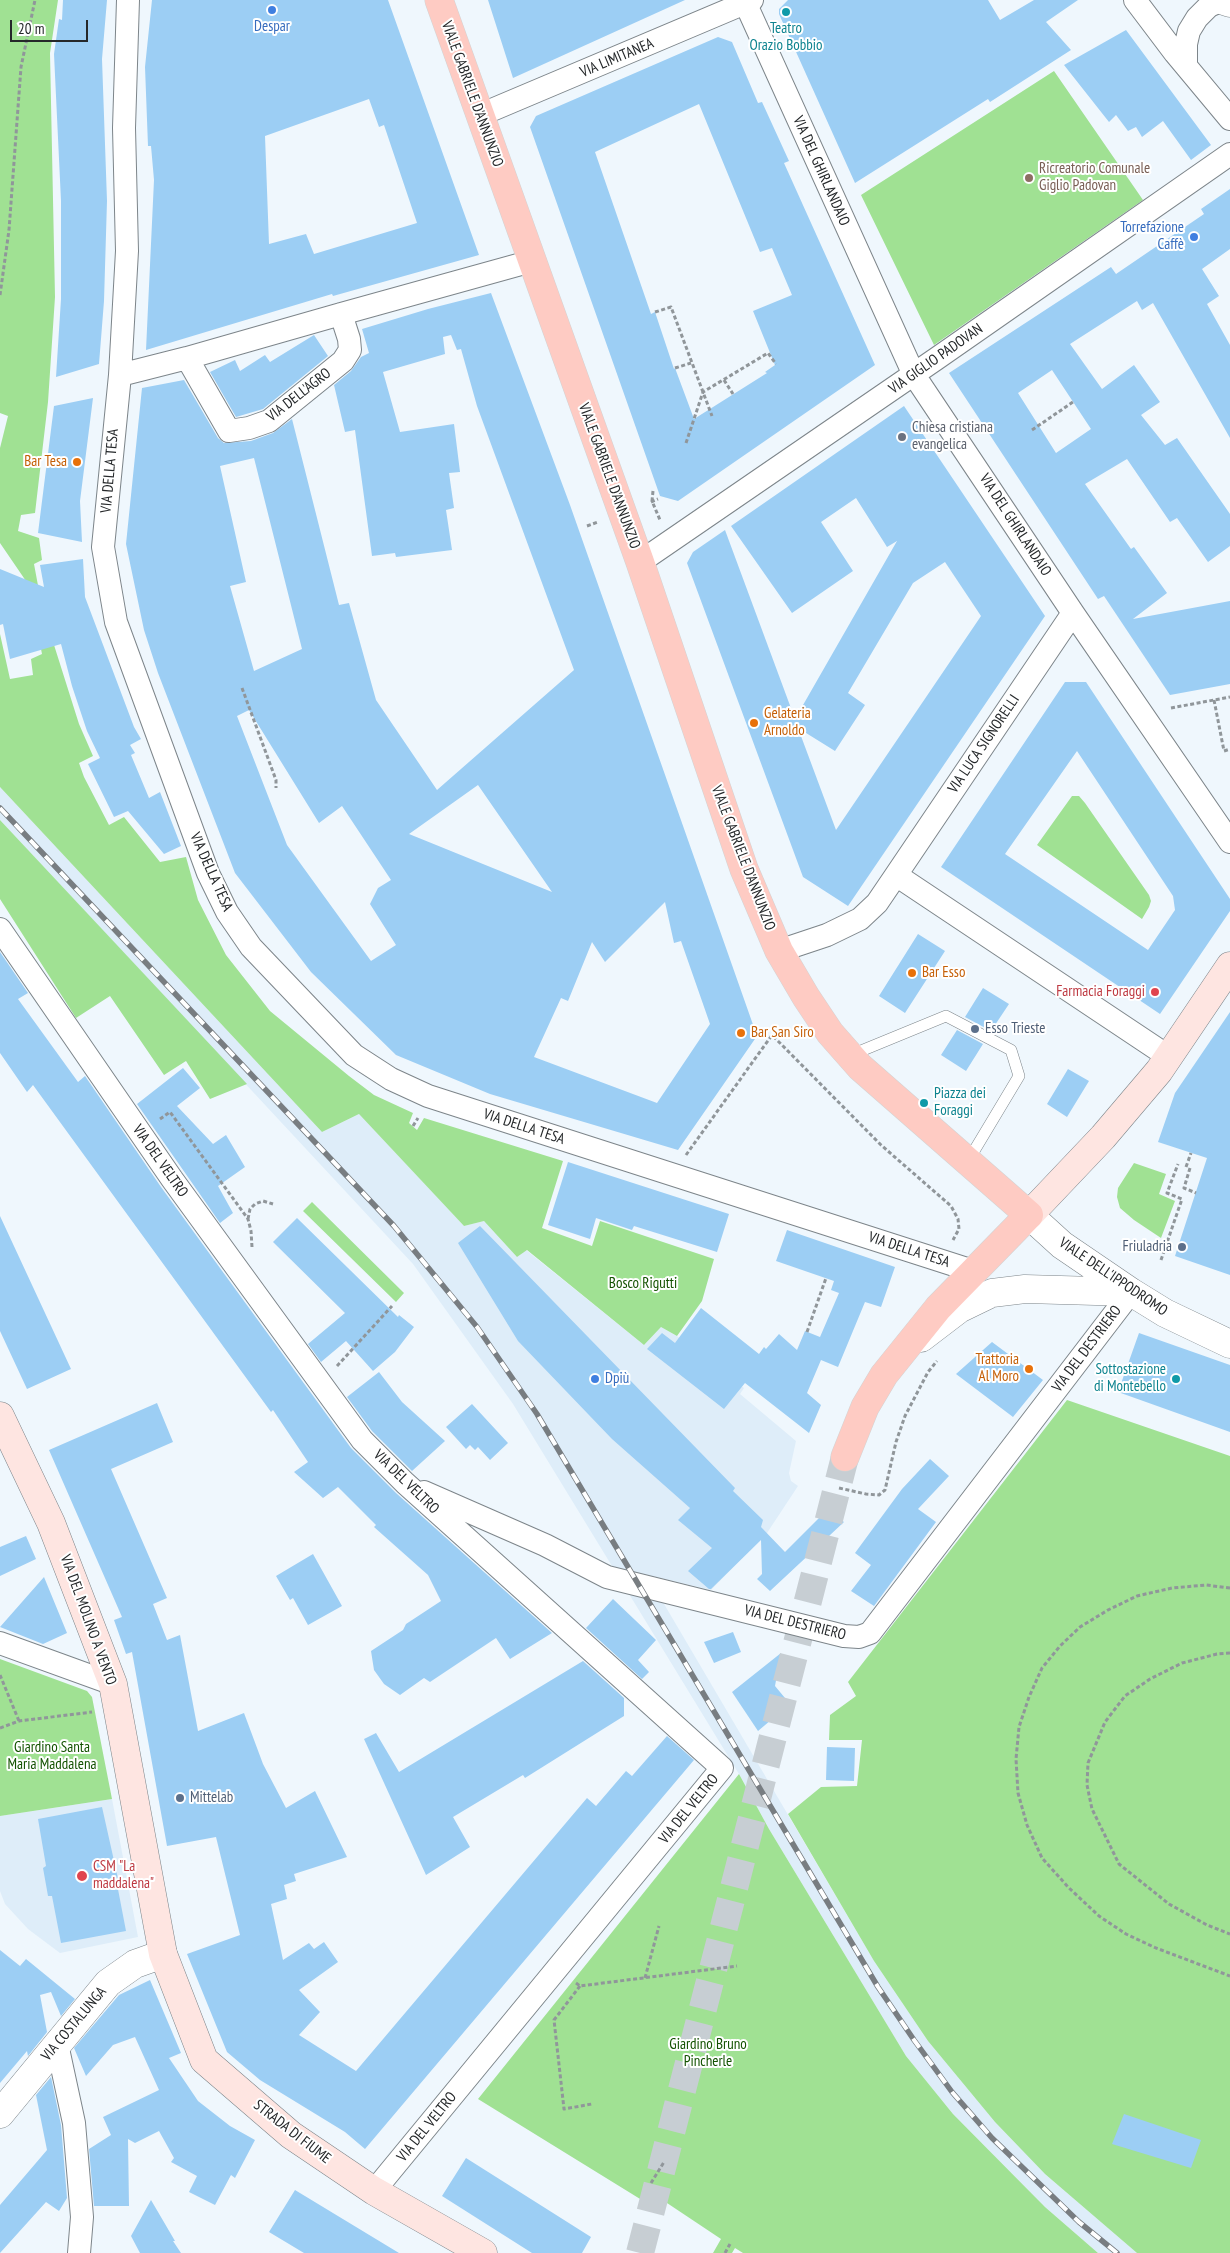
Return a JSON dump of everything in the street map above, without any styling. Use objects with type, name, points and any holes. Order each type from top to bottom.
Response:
[{"type":"main road","name":"VIALE GABRIELE D'ANNUNZIO","points":[[439,0],[640,562],[744,869],[779,951]]},
{"type":"main road","points":[[779,951],[830,1033],[860,1067],[1029,1215]]},
{"type":"main road","points":[[845,1457],[865,1407],[884,1375],[938,1308],[1103,1138],[1169,1057],[1230,966]]},
{"type":"main road","name":"VIA DEL MOLINO A VENTO","points":[[0,1416],[51,1523],[113,1684],[163,1954]]},
{"type":"main road","name":"STRADA DI FIUME","points":[[163,1954],[204,2060],[291,2135],[374,2192],[484,2253]]},
{"type":"street","name":"VIA DELLA TESA","points":[[128,0],[124,128],[127,251],[120,375],[103,547],[116,622],[208,874],[226,912],[251,947],[347,1048],[354,1055],[391,1079],[428,1096],[973,1271]]},
{"type":"street","points":[[1135,0],[1230,119]]},
{"type":"street","points":[[1186,66],[1186,44],[1189,31],[1197,18],[1209,6],[1221,0],[1230,3]]},
{"type":"street","name":"VIA LIMITANEA","points":[[480,115],[747,1]]},
{"type":"street","name":"VIA DEL GHIRLANDAIO","points":[[747,1],[914,375],[1073,613],[1230,842]]},
{"type":"street","name":"VIA GIGLIO PADOVAN","points":[[640,562],[914,375],[1230,154]]},
{"type":"street","points":[[120,375],[532,261]]},
{"type":"street","name":"VIA DELL'AGRO","points":[[187,358],[229,431],[250,428],[269,421],[284,411],[343,361],[350,350],[349,339],[341,314]]},
{"type":"street","name":"VIA LUCA SIGNORELLI","points":[[896,874],[1073,613]]},
{"type":"street","points":[[779,951],[827,935],[860,919],[878,902],[896,874],[1169,1057]]},
{"type":"street","name":"VIA DEL VELTRO","points":[[0,929],[139,1132],[362,1440],[405,1483],[722,1768],[374,2192]]},
{"type":"street","name":"VIALE DELL'IPPODROMO","points":[[1029,1215],[1062,1245],[1131,1292],[1165,1313],[1230,1344]]},
{"type":"street","points":[[884,1375],[928,1330],[959,1309],[992,1293],[1025,1289],[1131,1292]]},
{"type":"street","name":"VIA DEL DESTRIERO","points":[[405,1483],[545,1545],[607,1577],[844,1636],[859,1637],[870,1633],[1131,1292]]},
{"type":"street","points":[[0,1643],[113,1684]]},
{"type":"street","name":"VIA COSTALUNGA","points":[[0,2114],[108,1983],[135,1964],[163,1954]]},
{"type":"street","points":[[57,2044],[74,2122],[82,2217],[80,2253]]},
{"type":"lane","points":[[850,1056],[946,1016],[1011,1050],[1019,1076],[968,1161]]},
{"type":"path","points":[[0,295],[9,230],[21,66],[35,0]]},
{"type":"path","points":[[655,312],[671,307],[712,416]]},
{"type":"path","points":[[686,443],[703,392],[768,353],[776,364]]},
{"type":"path","points":[[675,368],[692,363]]},
{"type":"path","points":[[724,380],[733,394]]},
{"type":"path","points":[[1032,430],[1073,402]]},
{"type":"path","points":[[242,688],[276,780],[276,788]]},
{"type":"path","points":[[1171,708],[1230,697]]},
{"type":"path","points":[[1214,700],[1224,751],[1230,750]]},
{"type":"path","points":[[682,1160],[772,1035],[880,1144],[951,1206],[958,1219],[959,1228],[954,1239],[947,1241]]},
{"type":"path","points":[[139,1132],[170,1112],[248,1219],[250,1209],[255,1204],[263,1201],[273,1204]]},
{"type":"path","points":[[1186,1167],[1190,1153]]},
{"type":"path","points":[[1161,1260],[1182,1199],[1167,1193],[1178,1164]]},
{"type":"path","points":[[1190,1168],[1184,1188],[1196,1193]]},
{"type":"path","points":[[807,1332],[826,1278]]},
{"type":"path","points":[[321,1384],[392,1306]]},
{"type":"path","points":[[839,1488],[879,1495],[885,1490],[896,1442],[905,1416],[928,1372],[940,1357]]},
{"type":"path","points":[[1230,1588],[1206,1586],[1172,1588],[1137,1596],[1108,1610],[1080,1627],[1060,1646],[1042,1668],[1029,1697],[1019,1727],[1016,1759],[1018,1792],[1027,1825],[1042,1858],[1069,1888],[1099,1916],[1126,1934],[1156,1948],[1230,1976]]},
{"type":"path","points":[[1230,1653],[1217,1654],[1182,1663],[1150,1679],[1125,1696],[1104,1722],[1088,1762],[1087,1785],[1092,1809],[1119,1864],[1169,1904],[1207,1925],[1230,1934]]},
{"type":"path","points":[[0,1675],[19,1721]]},
{"type":"path","points":[[0,1728],[19,1721],[97,1711]]},
{"type":"path","points":[[645,1978],[659,1926]]},
{"type":"path","points":[[557,1969],[580,1986],[737,1966]]},
{"type":"path","points":[[580,1986],[554,2020],[564,2108],[592,2104]]},
{"type":"path","points":[[651,2183],[664,2162]]},
{"type":"path","points":[[725,2253],[730,2244]]},
{"type":"shaded area","points":[[0,787],[322,1132],[359,1114],[464,1226],[484,1221],[517,1257],[526,1250],[644,1345],[661,1327],[677,1336],[744,1388],[740,1394],[796,1441],[789,1473],[791,1481],[798,1486],[767,1533],[711,1590],[647,1575],[874,1961],[928,2041],[995,2122],[1045,2174],[1137,2253],[1098,2253],[1045,2207],[953,2114],[906,2056],[769,1829],[739,1774],[513,1404],[413,1264],[0,820]]},
{"type":"shaded area","points":[[112,1799],[138,1937],[60,1953],[28,1929],[5,1904],[0,1891],[0,1816]]},
{"type":"green space","name":"Bosco Rigutti","points":[[0,0],[58,0],[50,53],[55,297],[48,402],[35,513],[21,515],[18,531],[39,538],[42,560],[34,564],[42,607],[79,724],[93,756],[79,763],[84,777],[109,825],[124,817],[160,862],[186,857],[198,900],[226,955],[270,1011],[349,1076],[374,1095],[413,1113],[409,1123],[417,1130],[424,1118],[563,1161],[542,1228],[592,1246],[600,1221],[714,1259],[702,1301],[677,1336],[661,1327],[644,1345],[527,1250],[517,1257],[484,1221],[464,1226],[359,1114],[322,1132],[0,787],[0,634],[10,679],[33,675],[31,659],[42,654],[28,584],[0,543],[0,448],[8,416],[0,413]]},
{"type":"green space","name":"Ricreatorio Comunale Giglio Padovan","points":[[1054,71],[1143,200],[934,345],[861,195]]},
{"type":"green space","points":[[1072,796],[1079,796],[1085,803],[1149,895],[1151,901],[1142,919],[1037,845]]},
{"type":"green space","points":[[0,820],[247,1084],[210,1099],[186,1061],[164,1075],[110,996],[76,1018],[0,899]]},
{"type":"green space","points":[[1134,1163],[1166,1174],[1159,1194],[1175,1201],[1161,1238],[1120,1208],[1117,1197],[1118,1188]]},
{"type":"green space","points":[[312,1202],[404,1293],[396,1302],[303,1211]]},
{"type":"green space","points":[[1067,1400],[1230,1456],[1230,2253],[1137,2253],[1045,2174],[995,2122],[928,2041],[874,1961],[788,1814],[821,1787],[857,1786],[862,1740],[829,1740],[830,1715],[856,1696],[848,1682]]},
{"type":"green space","name":"Giardino Santa Maria Maddalena","points":[[0,1659],[87,1691],[92,1697],[112,1799],[0,1816]]},
{"type":"green space","name":"Giardino Bruno Pincherle","points":[[739,1774],[769,1829],[906,2056],[953,2114],[1045,2207],[1098,2253],[743,2253],[735,2248],[732,2253],[713,2253],[721,2239],[664,2201],[651,2193],[645,2202],[478,2099]]},
{"type":"building","points":[[63,0],[107,0],[102,59],[107,201],[104,301],[99,364],[56,377],[61,299],[61,201],[54,54],[59,19],[62,20]]},
{"type":"building","points":[[152,0],[388,0],[479,255],[333,296],[332,294],[146,350],[154,180],[151,146],[148,146],[145,67]],"holes":[[[369,99],[379,127],[384,125],[417,223],[314,254],[306,234],[269,244],[265,136]]]},
{"type":"building","points":[[488,0],[685,0],[513,78]]},
{"type":"building","points":[[788,0],[988,0],[1000,20],[1034,0],[1078,0],[1046,22],[1071,50],[990,102],[988,99],[855,183],[779,14],[779,9]]},
{"type":"building","points":[[1126,30],[1211,145],[1191,160],[1163,121],[1142,137],[1136,127],[1128,131],[1116,115],[1109,122],[1064,65]]},
{"type":"building","points":[[718,37],[732,42],[758,103],[762,102],[789,161],[784,163],[875,365],[678,501],[660,496],[530,127],[536,116]],"holes":[[[699,104],[760,252],[772,248],[792,295],[753,311],[775,365],[765,372],[767,373],[694,419],[674,369],[655,312],[651,314],[595,152]]]},
{"type":"building","points":[[1230,189],[1230,249],[1202,269],[1219,296],[1207,304],[1230,345],[1230,438],[1153,303],[1142,310],[1137,301],[1070,344],[1102,389],[1134,365],[1160,402],[1141,415],[1165,445],[1177,438],[1230,514],[1230,546],[1208,562],[1177,518],[1170,522],[1127,459],[1085,484],[1131,549],[1134,547],[1167,593],[1133,619],[1230,601],[1230,684],[1170,695],[1104,596],[1098,599],[949,373],[1111,267],[1116,274],[1204,214],[1201,209]],"holes":[[[1052,370],[1091,429],[1056,453],[1018,393]]]},
{"type":"building","points":[[491,293],[570,505],[757,1036],[678,1150],[490,1094],[396,1055],[311,972],[235,873],[158,673],[144,630],[126,544],[142,388],[184,380],[218,438],[224,443],[251,441],[273,433],[292,419],[339,605],[349,603],[376,700],[437,790],[574,670],[477,406],[461,349],[457,350],[451,335],[443,337],[445,354],[383,372],[400,432],[454,424],[460,472],[449,473],[454,508],[446,510],[452,550],[396,557],[395,553],[372,556],[355,430],[345,432],[334,385],[351,371],[361,357],[369,353],[362,329],[428,309]],"holes":[[[254,458],[302,649],[254,671],[230,586],[246,582],[220,466]],[[249,710],[319,823],[342,806],[391,880],[378,888],[370,904],[396,945],[371,961],[287,845],[237,716]],[[478,785],[552,892],[409,834]],[[665,902],[674,943],[681,941],[710,1024],[657,1103],[534,1057],[561,998],[568,1001],[592,942],[605,962]]]},
{"type":"building","points":[[314,335],[328,356],[263,409],[236,417],[210,372],[235,360],[240,371],[265,355],[270,362]]},
{"type":"building","points":[[93,398],[80,501],[82,542],[38,533],[54,406]]},
{"type":"building","points":[[904,406],[1045,616],[848,906],[803,877],[687,563],[693,552],[725,530],[795,719],[897,541],[887,547],[856,498],[821,522],[853,571],[792,613],[731,526]],"holes":[[[945,562],[981,616],[836,830],[798,728],[835,751],[865,705],[848,693],[913,583]]]},
{"type":"building","points":[[83,559],[85,597],[134,727],[141,739],[130,745],[135,753],[131,755],[149,798],[160,792],[181,846],[164,854],[128,811],[114,817],[88,764],[100,758],[87,731],[61,644],[10,659],[3,624],[0,625],[0,569],[44,587],[40,565]]},
{"type":"building","points":[[1065,682],[1086,682],[1230,899],[1230,911],[1160,1014],[941,867]],"holes":[[[1077,751],[1173,896],[1175,910],[1148,950],[1005,854]]]},
{"type":"building","name":"Bar Esso","points":[[918,934],[945,951],[905,1013],[879,996]]},
{"type":"building","points":[[0,952],[28,993],[18,999],[78,1082],[85,1076],[161,1187],[351,1448],[396,1493],[552,1633],[510,1659],[496,1638],[430,1682],[424,1678],[400,1695],[384,1684],[374,1670],[371,1651],[403,1630],[406,1624],[441,1601],[428,1575],[374,1527],[376,1525],[338,1487],[323,1498],[294,1472],[308,1462],[273,1410],[271,1412],[33,1085],[27,1092],[0,1053]]},
{"type":"building","points":[[983,988],[1009,1004],[991,1031],[965,1017]]},
{"type":"building","points":[[1230,1012],[1230,1275],[1175,1256],[1207,1158],[1158,1142],[1175,1093]]},
{"type":"building","points":[[957,1030],[983,1044],[966,1071],[941,1055]]},
{"type":"building","points":[[183,1068],[200,1088],[177,1106],[213,1144],[226,1135],[245,1167],[218,1186],[233,1213],[220,1223],[137,1104]]},
{"type":"building","points":[[1068,1069],[1089,1081],[1067,1117],[1047,1104]]},
{"type":"building","points":[[568,1162],[729,1214],[717,1252],[634,1226],[632,1230],[596,1218],[590,1239],[548,1225]]},
{"type":"building","points":[[0,1216],[71,1369],[27,1389],[0,1331]]},
{"type":"building","points":[[297,1218],[398,1317],[399,1315],[414,1327],[395,1352],[373,1371],[346,1341],[321,1362],[308,1344],[345,1313],[273,1242]]},
{"type":"building","points":[[480,1226],[735,1488],[733,1491],[763,1520],[761,1527],[785,1552],[827,1510],[844,1522],[770,1591],[757,1579],[762,1574],[761,1540],[709,1589],[688,1571],[712,1548],[678,1520],[690,1508],[612,1439],[518,1341],[458,1243]]},
{"type":"building","points":[[787,1230],[895,1267],[881,1307],[865,1302],[838,1367],[821,1360],[807,1393],[821,1405],[809,1433],[745,1383],[724,1409],[647,1349],[662,1333],[675,1343],[701,1308],[759,1354],[779,1334],[797,1350],[805,1331],[820,1337],[839,1293],[831,1290],[834,1281],[776,1261]]},
{"type":"building","name":"Sottostazione di Montebello","points":[[1139,1333],[1230,1365],[1230,1432],[1118,1392]]},
{"type":"building","points":[[992,1342],[1043,1380],[1013,1417],[956,1374]]},
{"type":"building","points":[[379,1372],[402,1402],[445,1441],[412,1471],[372,1431],[347,1397]]},
{"type":"building","points":[[157,1403],[173,1442],[111,1469],[167,1598],[153,1604],[167,1640],[180,1635],[198,1731],[244,1713],[263,1764],[286,1808],[315,1791],[347,1857],[294,1874],[296,1881],[284,1885],[287,1899],[271,1904],[283,1960],[309,1943],[314,1949],[324,1942],[338,1962],[299,1990],[320,2012],[299,2035],[356,2071],[587,1798],[596,1806],[626,1771],[632,1776],[667,1736],[694,1760],[365,2149],[345,2132],[260,2080],[227,2052],[187,1954],[240,1935],[216,1837],[167,1846],[132,1652],[126,1654],[114,1620],[122,1617],[49,1450]]},
{"type":"building","points":[[472,1404],[508,1443],[490,1460],[478,1447],[475,1450],[470,1445],[466,1449],[446,1427]]},
{"type":"building","points":[[930,1459],[949,1476],[918,1509],[936,1522],[874,1606],[851,1591],[871,1565],[855,1553],[902,1489]]},
{"type":"building","points":[[26,1536],[36,1559],[0,1576],[0,1547]]},
{"type":"building","points":[[313,1554],[342,1606],[308,1625],[293,1598],[290,1600],[276,1576]]},
{"type":"building","points":[[44,1577],[67,1633],[43,1644],[0,1627]]},
{"type":"building","points":[[613,1599],[656,1640],[638,1660],[649,1672],[642,1679],[586,1628]]},
{"type":"building","points":[[733,1632],[741,1652],[714,1663],[704,1642]]},
{"type":"building","points":[[781,1653],[775,1686],[790,1704],[758,1731],[732,1692]]},
{"type":"building","points":[[583,1661],[624,1698],[624,1716],[525,1778],[523,1775],[453,1817],[470,1847],[426,1875],[364,1739],[376,1733],[399,1772]]},
{"type":"building","points":[[827,1747],[855,1748],[854,1781],[826,1780]]},
{"type":"building","points":[[102,1807],[119,1883],[117,1884],[126,1931],[61,1943],[52,1896],[48,1896],[43,1868],[46,1866],[38,1819]]},
{"type":"building","points":[[0,1950],[20,1966],[26,1959],[75,1999],[61,2016],[51,1992],[40,1995],[47,2032],[28,2056],[27,2051],[0,2083]]},
{"type":"building","points":[[150,1980],[181,2053],[169,2058],[198,2101],[230,2126],[255,2140],[235,2178],[231,2175],[215,2205],[189,2192],[197,2176],[171,2162],[174,2158],[159,2131],[135,2143],[128,2139],[129,2206],[94,2206],[89,2149],[111,2135],[103,2117],[159,2090],[135,2037],[113,2045],[86,2076],[74,2048],[119,1995]]},
{"type":"building","points":[[51,2077],[61,2125],[67,2198],[59,2211],[46,2202],[0,2253],[0,2205],[47,2150],[36,2095]]},
{"type":"building","points":[[1124,2114],[1201,2140],[1191,2168],[1112,2144]]},
{"type":"building","points":[[466,2158],[591,2237],[582,2253],[532,2253],[442,2196]]},
{"type":"building","points":[[295,2190],[399,2253],[304,2253],[269,2232]]},
{"type":"building","points":[[151,2200],[181,2253],[140,2253],[131,2236]]},
{"type":"tunnel","points":[[640,2253],[845,1457]]},
{"type":"railway","points":[[0,808],[394,1226],[477,1327],[537,1414],[878,1987],[914,2040],[952,2092],[992,2138],[1079,2222],[1117,2253]]},
{"type":"place","name":"Despar","points":[[272,10]]},
{"type":"place","name":"Teatro Orazio Bobbio","points":[[786,12]]},
{"type":"place","name":"Ricreatorio Comunale Giglio Padovan","points":[[1029,178]]},
{"type":"place","name":"Torrefazione Caffè","points":[[1194,237]]},
{"type":"place","name":"Chiesa cristiana evangelica","points":[[902,437]]},
{"type":"place","name":"Bar Tesa","points":[[77,462]]},
{"type":"place","name":"Gelateria Arnoldo","points":[[754,723]]},
{"type":"place","name":"Bar Esso","points":[[912,973]]},
{"type":"place","name":"Farmacia Foraggi","points":[[1155,992]]},
{"type":"place","name":"Esso Trieste","points":[[975,1029]]},
{"type":"place","name":"Bar San Siro","points":[[741,1033]]},
{"type":"place","name":"Piazza dei Foraggi","points":[[924,1103]]},
{"type":"place","name":"Friuladria","points":[[1182,1247]]},
{"type":"place","name":"Trattoria Al Moro","points":[[1029,1369]]},
{"type":"place","name":"Dpiù","points":[[595,1379]]},
{"type":"place","name":"Sottostazione di Montebello","points":[[1176,1379]]},
{"type":"place","name":"Mittelab","points":[[180,1798]]},
{"type":"place","name":"CSM \"La maddalena\"","points":[[82,1876]]}]
